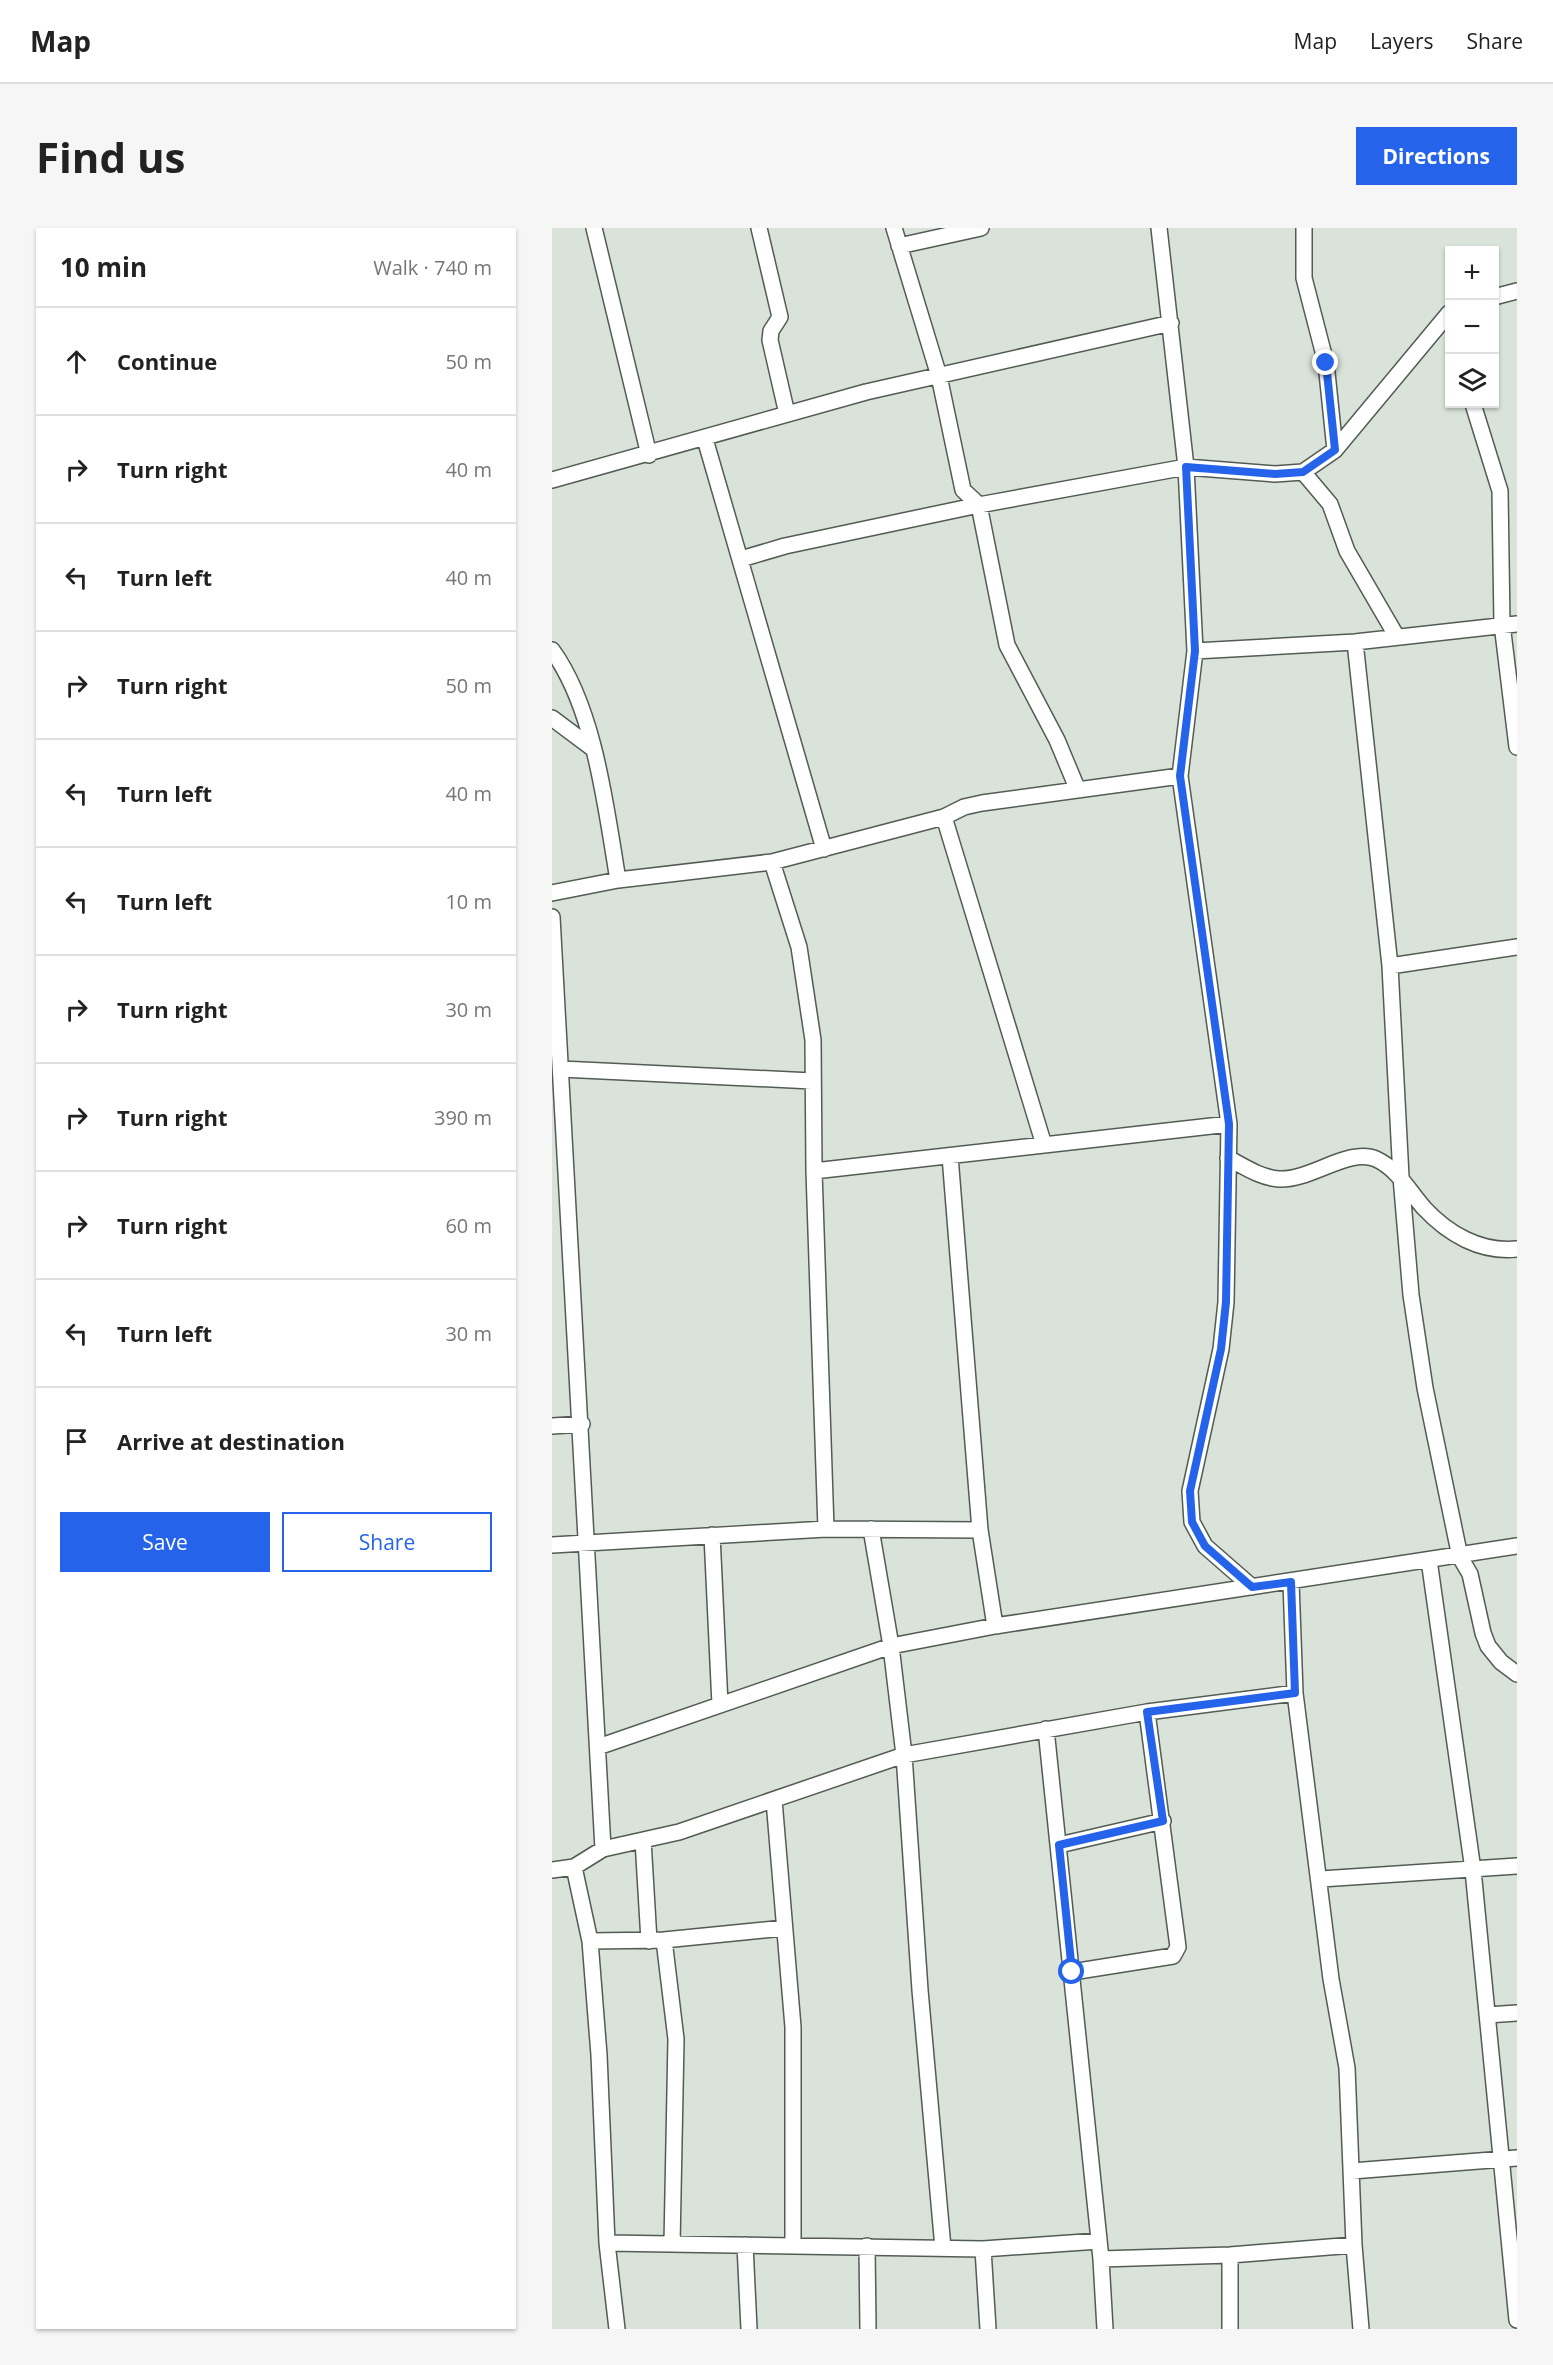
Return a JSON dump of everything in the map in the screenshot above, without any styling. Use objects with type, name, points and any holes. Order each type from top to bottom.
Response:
[{"type":"street","points":[[594,228],[649,455]]},
{"type":"street","points":[[759,228],[780,317],[771,331],[770,340],[787,414]]},
{"type":"street","points":[[894,228],[939,376],[963,490],[979,505],[1007,645],[1057,740],[1077,788]]},
{"type":"street","points":[[899,246],[981,228]]},
{"type":"street","points":[[1159,228],[1186,467],[1195,651],[1180,776],[1229,1124],[1224,1325],[1190,1491],[1192,1522],[1205,1546],[1252,1587]]},
{"type":"street","points":[[1304,228],[1304,278],[1326,363],[1335,450]]},
{"type":"street","points":[[1499,296],[1517,291]]},
{"type":"street","points":[[741,559],[785,546],[979,505],[1186,467],[1275,474],[1303,472],[1335,450],[1445,317]]},
{"type":"street","points":[[552,480],[705,440],[787,414],[939,376],[1171,323]]},
{"type":"street","points":[[1474,408],[1500,491],[1517,747]]},
{"type":"street","points":[[705,440],[824,849]]},
{"type":"street","points":[[1303,472],[1330,504],[1347,551],[1397,637]]},
{"type":"street","points":[[1195,651],[1355,642],[1510,624]]},
{"type":"street","points":[[1355,642],[1390,966],[1401,1177],[1411,1295],[1425,1388],[1460,1557],[1470,1574],[1483,1633],[1488,1647],[1517,1674]]},
{"type":"street","points":[[552,651],[579,704],[600,774],[618,880]]},
{"type":"street","points":[[552,718],[592,748]]},
{"type":"street","points":[[552,893],[618,880],[772,862],[944,817],[964,807],[1077,788],[1180,776]]},
{"type":"street","points":[[944,817],[1044,1145]]},
{"type":"street","points":[[772,862],[799,947],[813,1040],[814,1171],[826,1529]]},
{"type":"street","points":[[552,917],[554,992],[561,1069],[582,1424],[603,1850]]},
{"type":"street","points":[[1390,966],[1517,947]]},
{"type":"street","points":[[561,1069],[812,1081]]},
{"type":"street","points":[[814,1171],[1229,1124]]},
{"type":"street","points":[[950,1156],[980,1530],[995,1626]]},
{"type":"street","points":[[1228,1158],[1258,1173],[1278,1179],[1303,1177],[1348,1158],[1363,1156],[1376,1159],[1401,1177],[1425,1209],[1458,1235],[1480,1248],[1517,1249]]},
{"type":"street","points":[[552,1426],[582,1424]]},
{"type":"street","points":[[552,1545],[826,1529],[980,1530]]},
{"type":"street","points":[[871,1529],[891,1646],[904,1755],[920,1990],[943,2248]]},
{"type":"street","points":[[712,1535],[720,1705]]},
{"type":"street","points":[[598,1747],[891,1646],[995,1626],[1460,1557],[1517,1546]]},
{"type":"street","points":[[1429,1560],[1473,1870],[1517,2320]]},
{"type":"street","points":[[1291,1582],[1295,1693],[1321,1880],[1330,1968],[1347,2068],[1354,2245],[1361,2329]]},
{"type":"street","points":[[552,1870],[574,1867],[603,1850],[679,1832],[904,1755],[1147,1712],[1295,1693]]},
{"type":"street","points":[[1072,1972],[1173,1956],[1178,1947],[1178,1932],[1147,1712]]},
{"type":"street","points":[[1046,1729],[1101,2259],[1105,2329]]},
{"type":"street","points":[[774,1800],[793,2027],[793,2246]]},
{"type":"street","points":[[1059,1845],[1163,1821]]},
{"type":"street","points":[[643,1840],[649,1941]]},
{"type":"street","points":[[1321,1880],[1517,1866]]},
{"type":"street","points":[[574,1867],[590,1941],[599,2055],[607,2243],[617,2329]]},
{"type":"street","points":[[590,1941],[664,1940],[784,1928]]},
{"type":"street","points":[[664,1940],[676,2039],[672,2244]]},
{"type":"street","points":[[1487,2015],[1517,2013]]},
{"type":"street","points":[[1352,2171],[1517,2158]]},
{"type":"street","points":[[607,2243],[983,2249],[1099,2241]]},
{"type":"street","points":[[745,2245],[749,2329]]},
{"type":"street","points":[[1101,2259],[1230,2255],[1354,2245]]},
{"type":"street","points":[[867,2246],[868,2329]]},
{"type":"street","points":[[983,2249],[988,2329]]},
{"type":"street","points":[[1230,2255],[1230,2329]]},
{"type":"route","points":[[1072,1972],[1059,1845],[1163,1821],[1147,1712],[1295,1693],[1291,1582],[1252,1587],[1205,1546],[1192,1522],[1190,1491],[1221,1349],[1226,1302],[1229,1124],[1180,776],[1195,651],[1186,467],[1275,474],[1303,472],[1335,450],[1326,363]]}]
